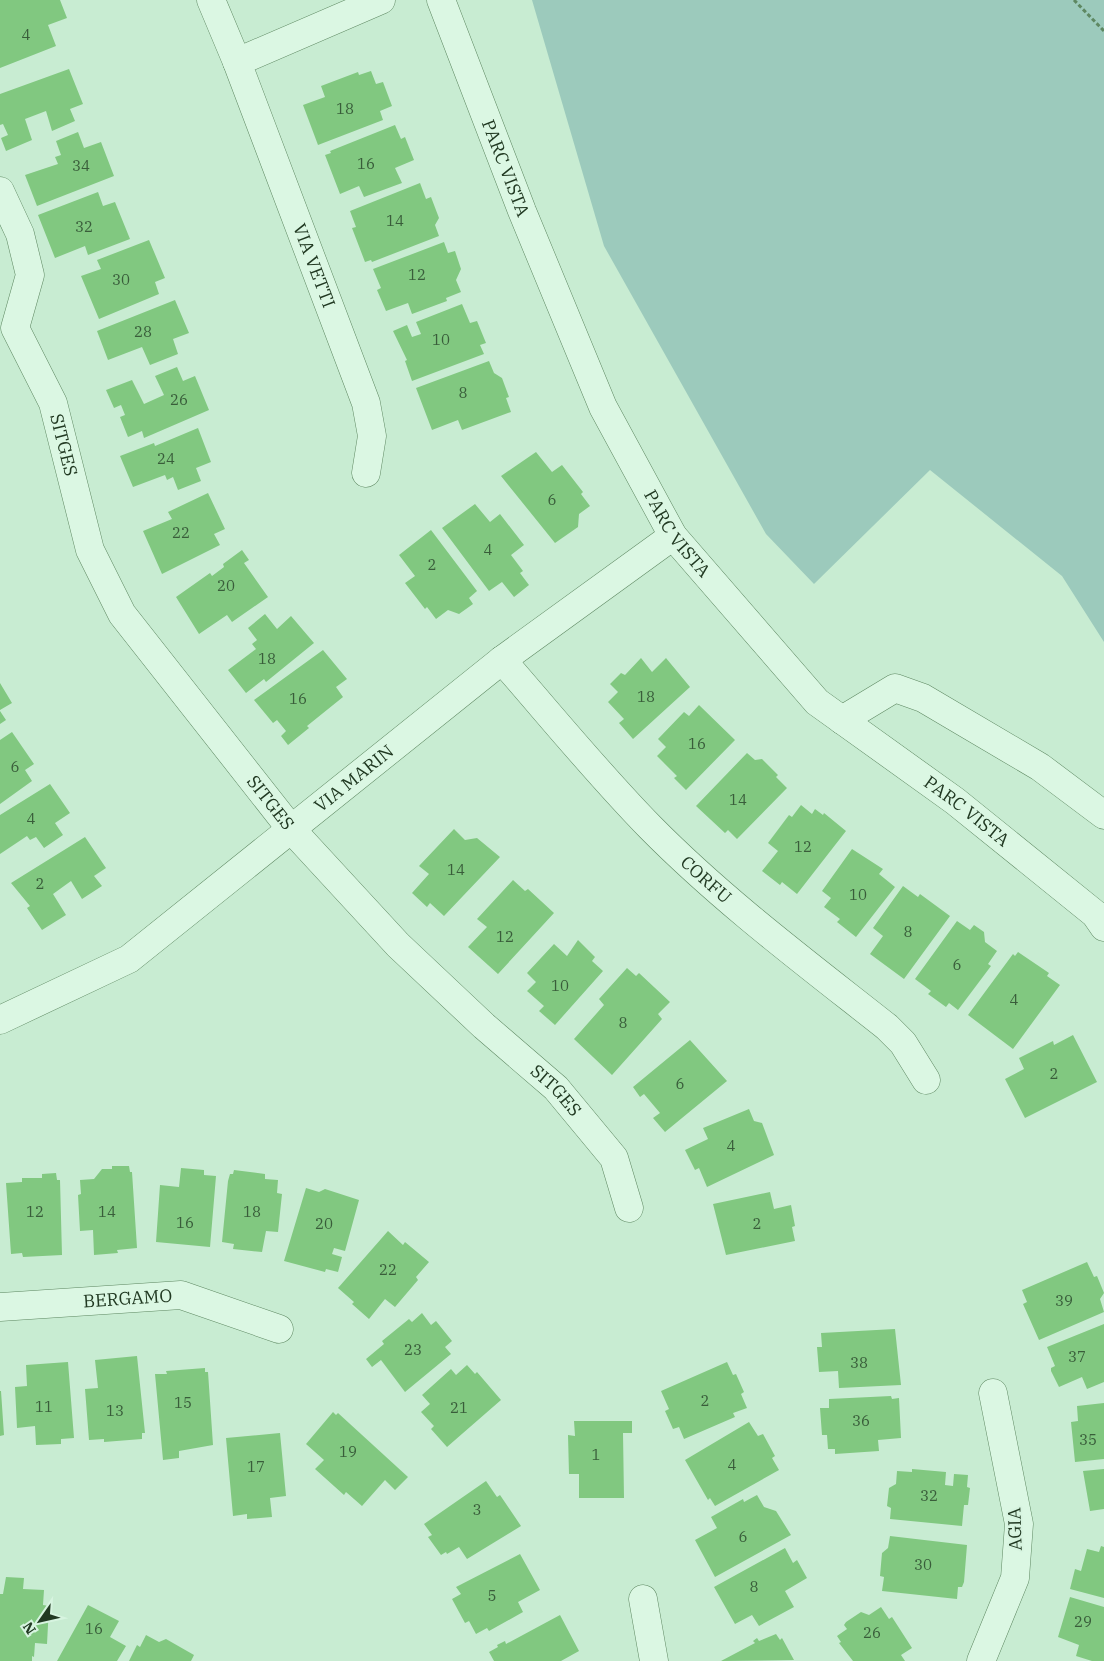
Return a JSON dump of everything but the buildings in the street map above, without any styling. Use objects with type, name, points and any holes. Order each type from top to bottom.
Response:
[{"type":"street","name":"VIA VETTI","points":[[211,0],[237,62],[366,404],[372,436],[366,473]]},
{"type":"street","points":[[237,62],[381,0]]},
{"type":"street","name":"PARC VISTA","points":[[441,0],[522,211],[603,407],[673,536],[818,702],[955,801],[1095,914],[1104,927]]},
{"type":"street","name":"SITGES","points":[[0,191],[20,234],[30,276],[15,328],[52,403],[90,550],[122,614],[291,829],[398,945],[484,1026],[556,1088],[614,1158],[629,1208]]},
{"type":"street","name":"VIA MARIN","points":[[3,1012],[129,959],[502,660],[673,536]]},
{"type":"street","name":"CORFU","points":[[502,660],[610,786],[651,828],[746,916],[887,1027],[903,1043],[926,1080]]},
{"type":"street","points":[[842,720],[895,688],[923,698],[1040,767],[1104,815]]},
{"type":"street","name":"BERGAMO","points":[[0,1307],[181,1295],[279,1328]]},
{"type":"street","name":"AGIA","points":[[981,1661],[1015,1578],[1018,1524],[994,1393]]},
{"type":"street","points":[[643,1598],[654,1661]]},
{"type":"path","points":[[1074,0],[1104,31]]},
{"type":"shaded area","points":[[532,0],[1104,0],[1104,642],[1062,576],[930,470],[814,584],[766,534],[604,246]]}]
